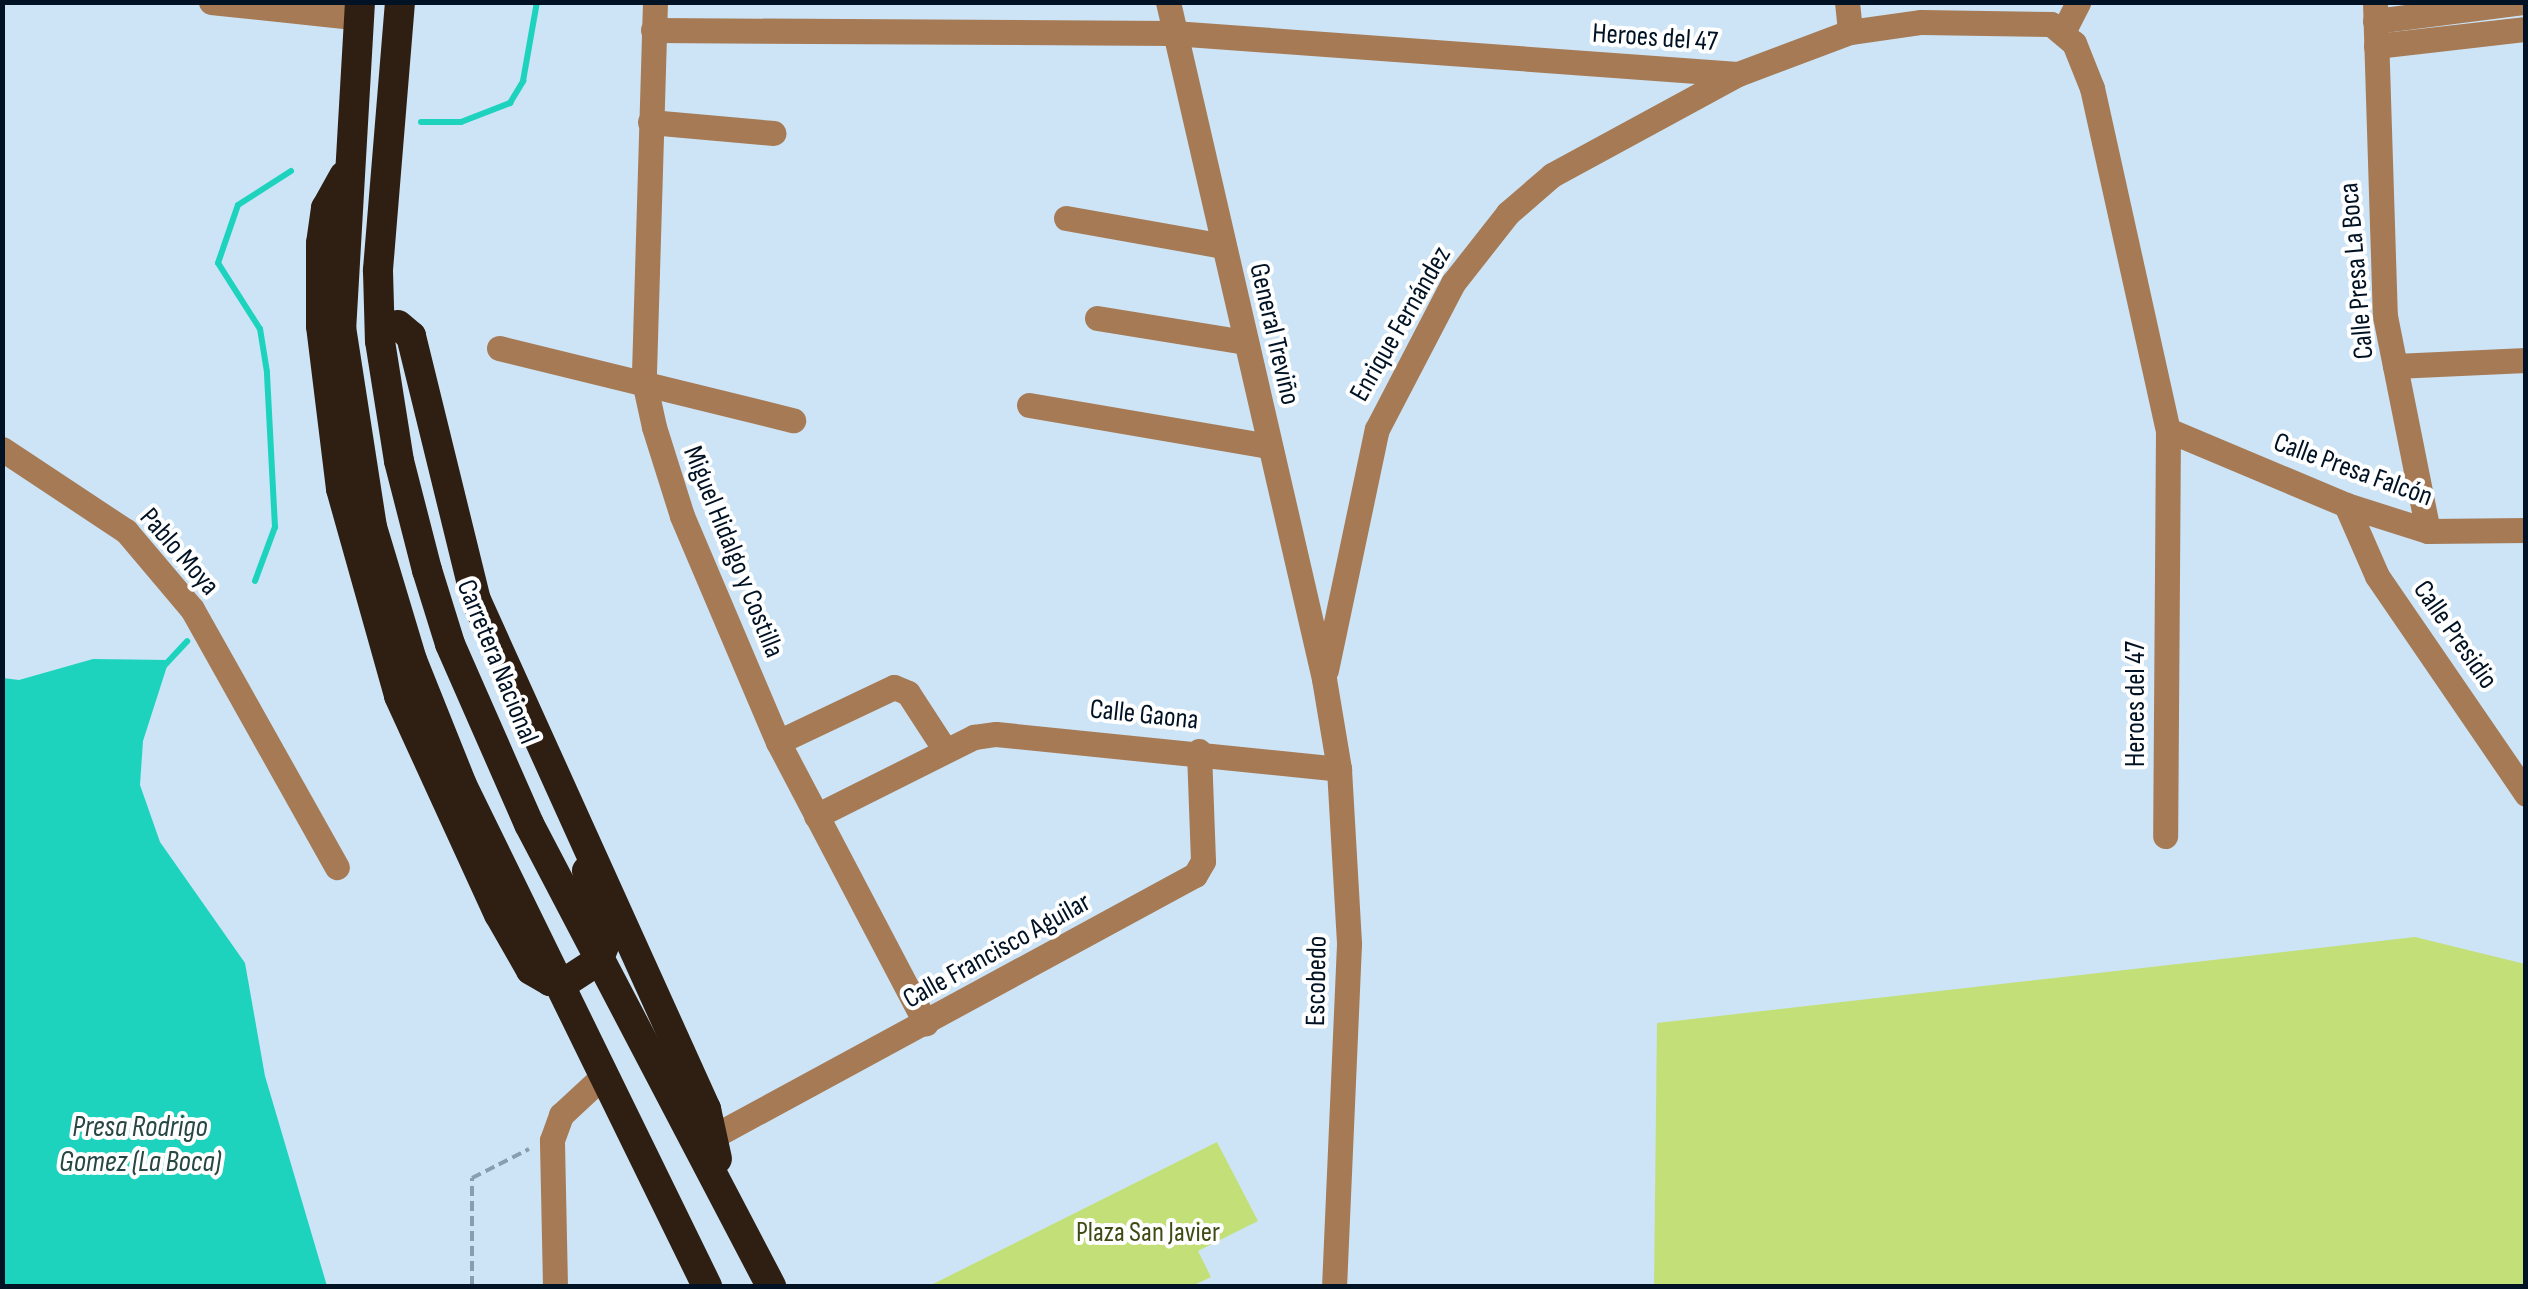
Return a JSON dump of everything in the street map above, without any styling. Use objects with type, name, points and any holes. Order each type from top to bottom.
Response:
[{"type":"highway","name":"Carretera Nacional","points":[[400,2],[378,272],[392,425],[450,644],[529,824],[770,1286]]},
{"type":"highway","points":[[360,10],[341,327],[372,528],[442,739],[707,1286]]},
{"type":"highway","points":[[349,170],[326,208],[321,242],[321,326],[341,489],[399,696],[499,914],[531,970],[550,981],[570,979],[598,961],[608,940],[587,870],[529,762],[473,629],[432,485],[398,325],[378,272]]},
{"type":"highway","points":[[398,325],[411,336],[454,524],[498,658],[660,1002],[714,1136],[716,1178]]},
{"type":"street","points":[[211,2],[360,10]]},
{"type":"street","name":"Miguel Hidalgo y Costilla","points":[[654,2],[644,381],[682,516],[778,742],[926,1024]]},
{"type":"street","name":"General Treviño","points":[[1168,2],[1324,679]]},
{"type":"street","points":[[1847,2],[1850,32]]},
{"type":"street","points":[[2062,32],[2078,2]]},
{"type":"street","points":[[2375,23],[2523,2]]},
{"type":"street","name":"Heroes del 47","points":[[653,30],[1173,33],[1738,74],[1850,32],[1920,22],[2035,20],[2062,32],[2083,58],[2092,88],[2168,430],[2165,836]]},
{"type":"street","points":[[2375,23],[2526,30]]},
{"type":"street","name":"Calle Presa La Boca","points":[[2375,23],[2379,229],[2394,366],[2428,532]]},
{"type":"street","name":"Enrique Fernández","points":[[1324,679],[1376,428],[1453,282],[1508,213],[1552,175],[1738,74]]},
{"type":"street","points":[[650,122],[774,133]]},
{"type":"street","points":[[1066,218],[1223,246]]},
{"type":"street","points":[[1097,318],[1246,342]]},
{"type":"street","points":[[499,348],[793,420]]},
{"type":"street","points":[[2394,366],[2526,360]]},
{"type":"street","points":[[1029,405],[1270,446]]},
{"type":"street","name":"Calle Presa Falcón","points":[[2168,430],[2346,505],[2428,532],[2526,530]]},
{"type":"street","name":"Pablo Moya","points":[[2,449],[126,531],[192,609],[268,736],[337,867]]},
{"type":"street","name":"Calle Presidio","points":[[2346,505],[2377,576],[2526,794]]},
{"type":"street","name":"Escobedo","points":[[1324,679],[1339,769],[1349,944],[1334,1286]]},
{"type":"street","points":[[778,742],[894,687],[908,693],[945,750]]},
{"type":"street","name":"Calle Gaona","points":[[816,816],[974,738],[1031,733],[1339,769]]},
{"type":"street","name":"Calle Francisco Aguilar","points":[[714,1136],[1195,875],[1203,861],[1199,751]]},
{"type":"street","points":[[555,1286],[552,1140],[561,1116],[604,1075]]},
{"type":"path","points":[[472,1286],[472,1178],[552,1140]]},
{"type":"green space","points":[[2415,937],[2525,964],[2525,1286],[1654,1286],[1657,1023]]},
{"type":"green space","name":"Plaza San Javier","points":[[1217,1142],[1258,1221],[1198,1251],[1211,1277],[1192,1286],[929,1286]]},
{"type":"water","name":"Presa Rodrigo Gomez (La Boca)","points":[[93,659],[169,660],[143,741],[140,785],[160,842],[245,963],[265,1076],[327,1286],[3,1286],[3,678],[19,680]]},
{"type":"waterway","points":[[421,122],[461,122],[510,103],[523,81],[537,2]]},
{"type":"waterway","points":[[255,581],[275,527],[267,372],[260,329],[218,263],[238,205],[291,171]]},
{"type":"waterway","points":[[164,666],[187,641]]}]
